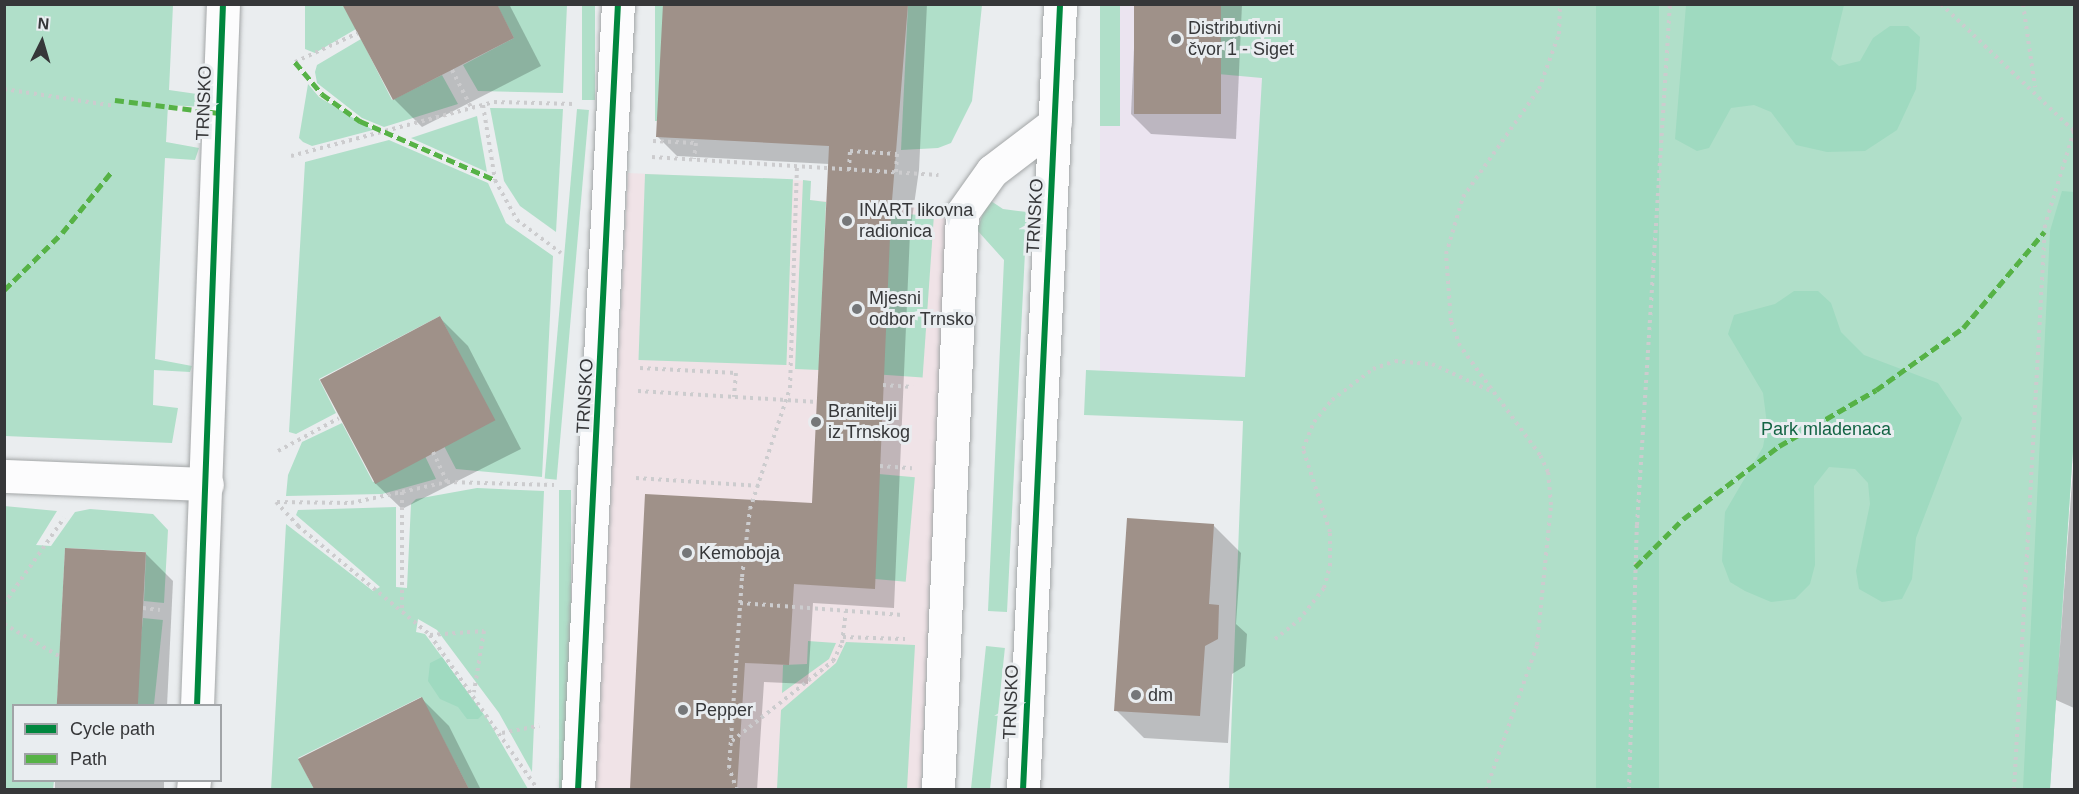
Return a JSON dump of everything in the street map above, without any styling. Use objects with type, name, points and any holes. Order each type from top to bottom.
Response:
[{"type":"street","name":"TRNSKO","points":[[197,704],[207,484],[222,4]]},
{"type":"street","name":"TRNSKO","points":[[578,789],[618,4]]},
{"type":"street","name":"TRNSKO","points":[[1023,789],[1060,4]]},
{"type":"street","points":[[938,789],[962,213],[992,171],[1055,123]]},
{"type":"street","points":[[4,476],[207,484]]},
{"type":"path","points":[[1486,789],[1537,645],[1551,505],[1548,472],[1540,455],[1460,346],[1451,321],[1446,255],[1463,197],[1539,89],[1559,34],[1560,4]]},
{"type":"path","points":[[1629,789],[1637,525],[1670,4]]},
{"type":"path","points":[[1941,4],[2035,88],[2074,131],[2045,225],[2014,789]]},
{"type":"path","points":[[2023,4],[2035,88]]},
{"type":"path","points":[[295,62],[358,33]]},
{"type":"path","points":[[452,70],[472,109]]},
{"type":"path","points":[[4,89],[115,106]]},
{"type":"path","points":[[291,156],[483,105],[569,104]]},
{"type":"path","points":[[483,105],[495,180],[518,220],[561,253]]},
{"type":"path","points":[[659,141],[696,143],[694,159]]},
{"type":"path","points":[[849,170],[850,151],[897,154],[896,172]]},
{"type":"path","points":[[657,157],[945,176]]},
{"type":"path","points":[[736,789],[729,768],[740,603],[750,509],[761,486],[786,400],[797,166]]},
{"type":"path","points":[[1275,639],[1299,620],[1324,588],[1330,566],[1330,532],[1304,449],[1314,423],[1332,400],[1373,369],[1395,361],[1432,364],[1494,393]]},
{"type":"path","points":[[636,368],[736,374],[734,397]]},
{"type":"path","points":[[883,385],[917,387]]},
{"type":"path","points":[[649,392],[817,402]]},
{"type":"path","points":[[278,451],[339,418]]},
{"type":"path","points":[[433,452],[447,482]]},
{"type":"path","points":[[880,466],[925,469]]},
{"type":"path","points":[[644,479],[761,486]]},
{"type":"path","points":[[537,788],[502,733],[430,635],[276,502],[310,507],[447,482],[549,485]]},
{"type":"path","points":[[402,492],[402,611]]},
{"type":"path","points":[[4,604],[67,513]]},
{"type":"path","points":[[740,603],[911,616]]},
{"type":"path","points":[[731,742],[832,661],[843,637],[846,611]]},
{"type":"path","points":[[4,624],[59,656]]},
{"type":"path","points":[[430,635],[484,631],[473,693]]},
{"type":"path","points":[[843,637],[909,639]]},
{"type":"path","points":[[502,733],[539,726]]},
{"type":"shaded area","points":[[1100,5],[1266,5],[1266,415],[1100,415]]},
{"type":"shaded area","points":[[628,173],[811,181],[810,200],[947,209],[921,789],[595,790]]},
{"type":"green space","points":[[4,5],[173,5],[169,90],[204,95],[204,107],[168,105],[166,142],[199,148],[195,160],[165,158],[155,359],[192,366],[190,372],[154,370],[153,405],[178,408],[172,443],[5,436]]},
{"type":"green space","points":[[305,5],[343,5],[356,29],[315,53],[305,49]]},
{"type":"green space","points":[[497,5],[567,5],[563,93],[478,91],[463,65],[514,38]]},
{"type":"green space","points":[[582,5],[595,5],[595,100],[582,100]]},
{"type":"green space","points":[[655,5],[663,5],[663,121],[655,121]]},
{"type":"green space","points":[[908,5],[982,5],[972,101],[951,143],[938,148],[901,150]]},
{"type":"green space","points":[[1100,5],[1120,5],[1120,126],[1100,126]]},
{"type":"green space","name":"Park mladenaca","points":[[1221,5],[2074,5],[2074,435],[2050,789],[1229,789],[1243,421],[1084,415],[1086,370],[1245,377],[1262,78],[1218,74]]},
{"type":"green space","points":[[1596,5],[1659,5],[1659,790],[1596,790]]},
{"type":"green space","points":[[1686,5],[1844,5],[1831,59],[1839,66],[1860,61],[1873,38],[1890,26],[1908,26],[1920,37],[1916,89],[1897,130],[1865,151],[1827,152],[1796,145],[1771,112],[1754,105],[1731,108],[1709,148],[1697,151],[1675,139]]},
{"type":"green space","points":[[361,39],[392,100],[442,75],[458,104],[384,127],[362,118],[317,83],[315,72],[317,65]]},
{"type":"green space","points":[[308,84],[319,97],[373,130],[312,146],[303,142],[299,138]]},
{"type":"green space","points":[[490,108],[563,109],[556,232],[520,206],[504,181]]},
{"type":"green space","points":[[577,109],[589,110],[557,480],[545,479]]},
{"type":"green space","points":[[477,116],[487,172],[411,138]]},
{"type":"green space","points":[[389,140],[488,183],[506,223],[553,256],[542,477],[456,469],[444,446],[494,420],[440,316],[319,379],[336,413],[296,434],[289,432],[305,162]]},
{"type":"green space","points":[[645,174],[793,179],[786,365],[639,360]]},
{"type":"green space","points":[[803,180],[811,181],[810,200],[826,202],[819,370],[795,369]]},
{"type":"green space","points":[[2062,191],[2074,192],[2074,435],[2050,789],[2023,789],[2050,231]]},
{"type":"green space","points":[[988,199],[1003,209],[1027,212],[1007,612],[988,611],[1004,260],[977,230]]},
{"type":"green space","points":[[891,213],[934,216],[923,378],[880,375]]},
{"type":"green space","name":"Park mladenaca","points":[[1794,291],[1818,291],[1831,303],[1841,332],[1864,355],[1938,383],[1962,418],[1916,538],[1912,579],[1902,599],[1882,602],[1859,589],[1856,571],[1870,504],[1868,483],[1855,469],[1829,467],[1814,486],[1815,565],[1810,584],[1795,599],[1771,602],[1745,591],[1730,582],[1722,561],[1725,512],[1763,447],[1767,424],[1763,393],[1728,334],[1734,315],[1775,304]]},
{"type":"green space","points":[[342,423],[373,482],[425,456],[436,479],[382,494],[286,496],[288,475],[302,442]]},
{"type":"green space","points":[[879,474],[915,477],[906,582],[870,579]]},
{"type":"green space","points":[[477,488],[544,491],[532,772],[499,713],[437,630],[418,619],[416,632],[425,634],[488,720],[528,789],[469,789],[421,697],[298,758],[314,789],[271,790],[286,524],[373,591],[380,587],[296,515],[298,510],[396,507],[396,587],[407,588],[411,504],[416,499]]},
{"type":"green space","points":[[559,490],[571,490],[571,790],[559,790]]},
{"type":"green space","points":[[4,506],[57,511],[36,545],[51,546],[75,512],[90,509],[153,514],[168,530],[164,603],[144,601],[146,552],[65,548],[57,704],[12,704],[12,782],[54,782],[53,789],[5,789]]},
{"type":"green space","points":[[143,618],[163,620],[154,704],[134,704]]},
{"type":"green space","points":[[808,641],[836,643],[829,659],[782,693],[783,665],[807,664]]},
{"type":"green space","points":[[846,642],[915,645],[907,789],[777,789],[781,710],[836,663]]},
{"type":"green space","points":[[986,646],[1005,648],[990,790],[971,788]]},
{"type":"green space","points":[[442,657],[483,714],[478,719],[467,719],[458,707],[440,699],[428,681],[430,663]]},
{"type":"building","points":[[342,4],[497,4],[514,38],[393,100]]},
{"type":"building","points":[[663,4],[908,4],[891,213],[875,589],[794,584],[789,665],[745,663],[737,789],[630,789],[645,494],[812,503],[829,146],[656,137]]},
{"type":"building","name":"Distributivni čvor 1 - Siget","points":[[1134,4],[1221,4],[1221,114],[1134,114]]},
{"type":"building","points":[[440,316],[495,420],[375,484],[320,380]]},
{"type":"building","points":[[1127,518],[1214,524],[1209,604],[1219,605],[1218,639],[1205,646],[1200,716],[1114,711]]},
{"type":"building","points":[[65,548],[146,552],[138,704],[57,704]]},
{"type":"building","points":[[422,697],[469,789],[314,789],[298,759]]},
{"type":"marked path","points":[[295,62],[322,94],[360,121],[495,180]]},
{"type":"marked path","points":[[115,100],[219,113]]},
{"type":"marked path","points":[[4,290],[62,233],[112,171]]},
{"type":"marked path","points":[[1635,567],[1683,519],[1779,446],[1876,390],[1963,328],[2044,232]]},
{"type":"cycle path","points":[[197,704],[223,4]]},
{"type":"cycle path","points":[[578,790],[618,4]]},
{"type":"cycle path","points":[[1023,790],[1060,4]]},
{"type":"place","name":"Distributivni čvor 1 - Siget","points":[[1176,39]]},
{"type":"place","name":"INART likovna radionica","points":[[847,221]]},
{"type":"place","name":"Mjesni odbor Trnsko","points":[[857,309]]},
{"type":"place","name":"Branitelji iz Trnskog","points":[[816,422]]},
{"type":"place","name":"Kemoboja","points":[[687,553]]},
{"type":"place","name":"dm","points":[[1136,695]]},
{"type":"place","name":"Pepper","points":[[683,710]]}]
